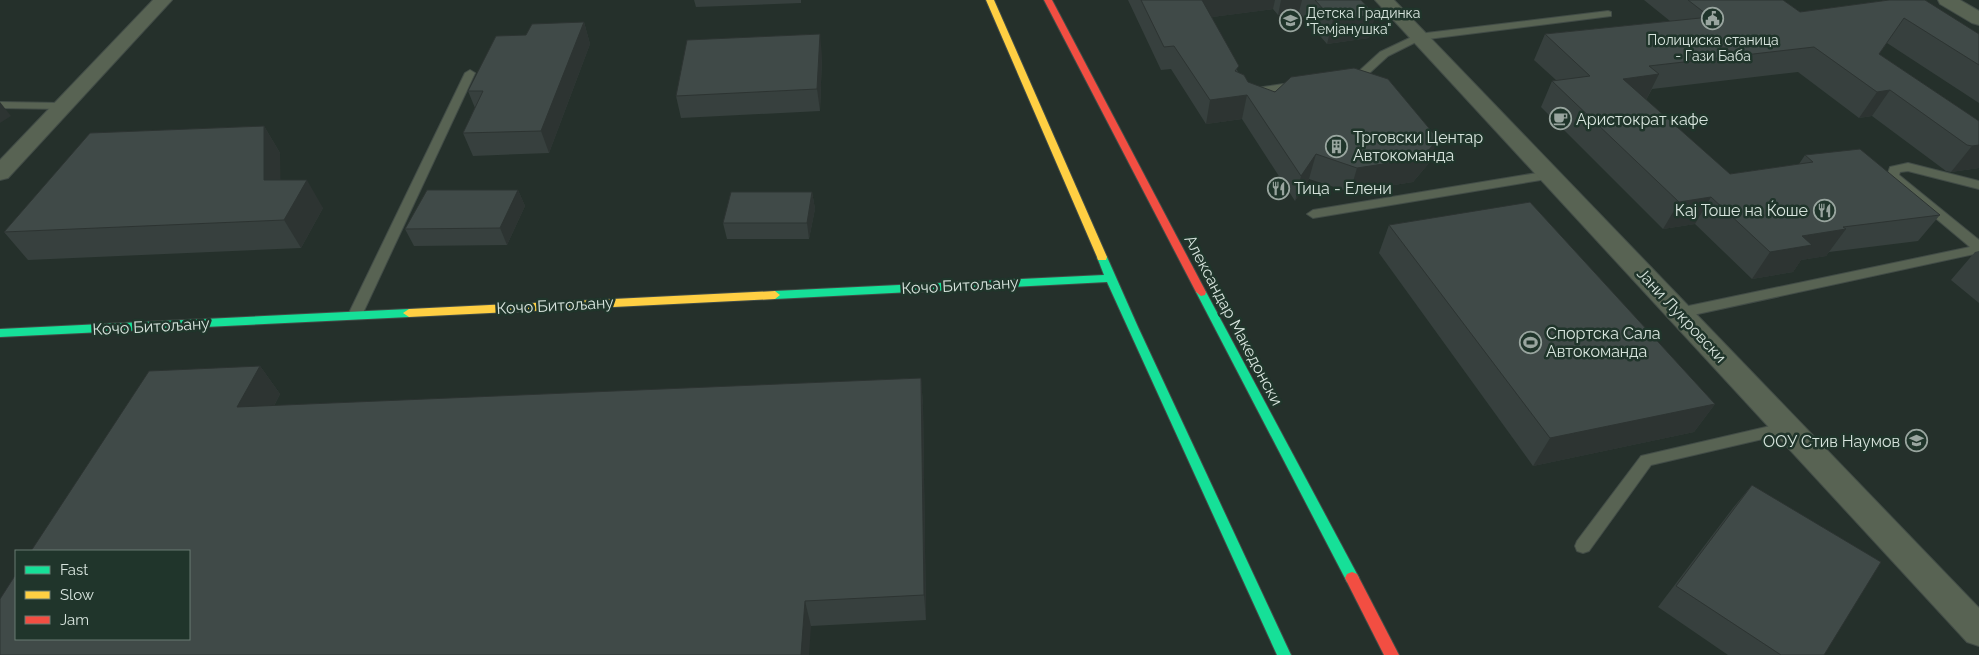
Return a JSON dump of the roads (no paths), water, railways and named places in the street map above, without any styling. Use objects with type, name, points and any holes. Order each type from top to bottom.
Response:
[{"type":"street","points":[[0,173],[163,0]]},
{"type":"street","points":[[990,0],[1111,278],[1284,655]]},
{"type":"street","name":"Александар Македонски","points":[[1048,0],[1392,655]]},
{"type":"street","name":"Јани Лукровски","points":[[1384,0],[1979,631]]},
{"type":"street","points":[[1947,0],[1979,19]]},
{"type":"street","name":"Кочо Битољану","points":[[0,333],[1111,278]]},
{"type":"lane","points":[[1341,79],[1360,76],[1384,54],[1418,37],[1608,14]]},
{"type":"lane","points":[[355,315],[470,73]]},
{"type":"lane","points":[[1236,94],[1312,83]]},
{"type":"lane","points":[[0,105],[62,106]]},
{"type":"lane","points":[[1979,185],[1908,167],[1894,170],[1894,176],[1979,248]]},
{"type":"lane","points":[[1313,214],[1549,175]]},
{"type":"lane","points":[[1680,313],[1979,248]]},
{"type":"lane","points":[[1583,546],[1646,460],[1788,428]]},
{"type":"place","name":"Полициска станица - Гази Баба","points":[[1713,18]]},
{"type":"place","name":"Детска Градинка \"Темјанушка\"","points":[[1290,21]]},
{"type":"place","name":"Аристократ кафе","points":[[1560,119]]},
{"type":"place","name":"Трговски Центар Автокоманда","points":[[1337,146]]},
{"type":"place","name":"Тица - Елени","points":[[1278,188]]},
{"type":"place","name":"Кај Тоше на Ќоше","points":[[1824,210]]},
{"type":"place","name":"Спортска Сала Автокоманда","points":[[1530,342]]},
{"type":"place","name":"ООУ Стив Наумов","points":[[1916,441]]}]
